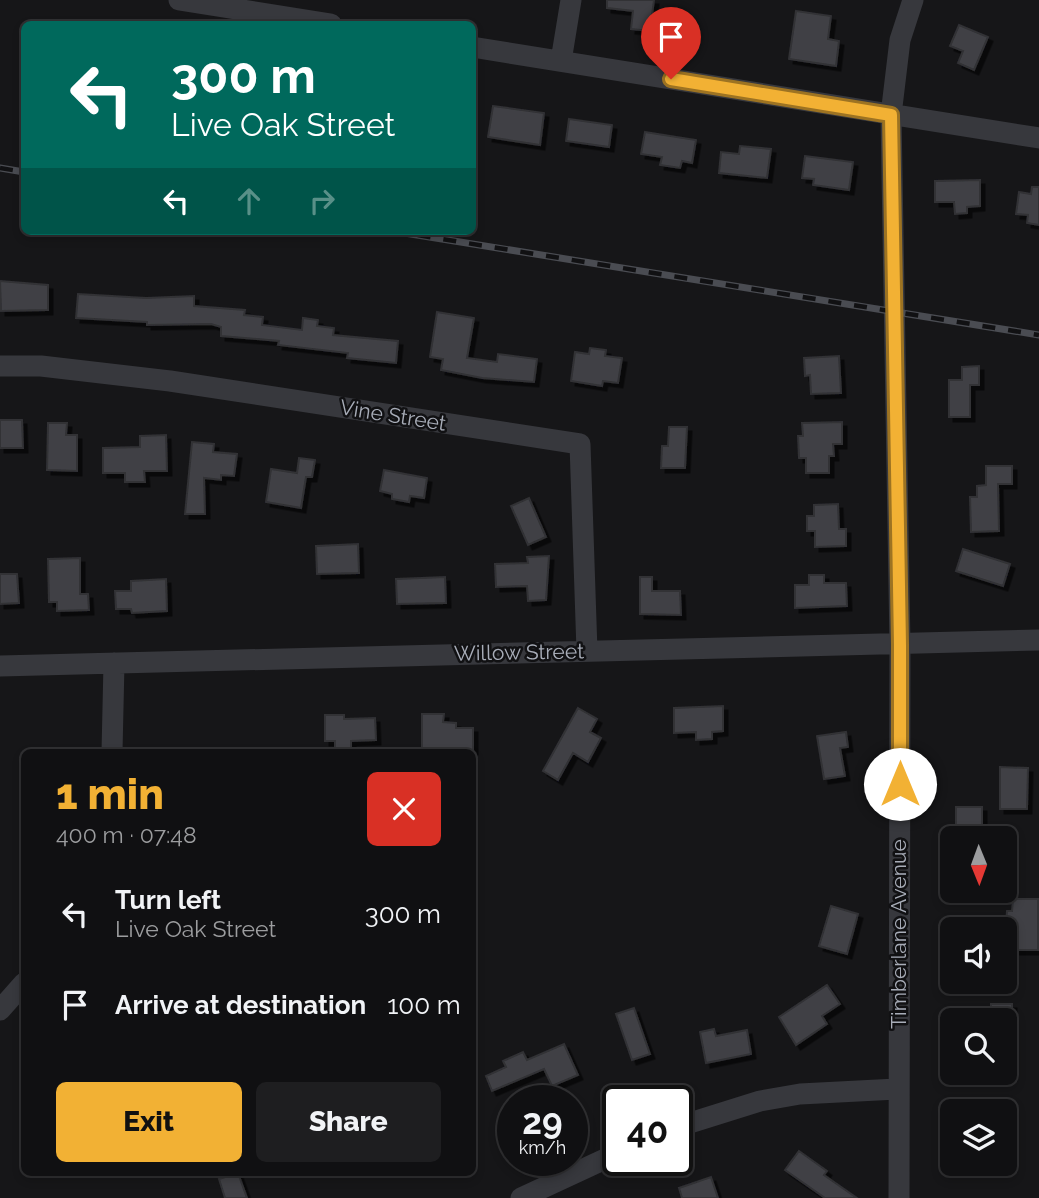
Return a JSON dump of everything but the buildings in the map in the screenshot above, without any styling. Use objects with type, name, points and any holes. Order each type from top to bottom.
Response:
[{"type":"street","points":[[179,0],[251,6],[318,21]]},
{"type":"street","points":[[561,61],[571,0]]},
{"type":"street","name":"Timberlane Avenue","points":[[900,1198],[897,1089],[900,645],[891,115],[900,40],[913,0]]},
{"type":"street","points":[[476,48],[1039,138]]},
{"type":"street","name":"Vine Street","points":[[0,366],[41,366],[170,381],[580,444],[587,651]]},
{"type":"street","name":"Willow Street","points":[[0,666],[1039,640]]},
{"type":"street","points":[[112,749],[114,663]]},
{"type":"street","points":[[0,1010],[21,986]]},
{"type":"street","points":[[693,1121],[760,1101],[800,1094],[897,1089]]},
{"type":"street","points":[[521,1198],[602,1160]]},
{"type":"railway","points":[[0,168],[21,172]]},
{"type":"railway","points":[[417,235],[1039,335]]},
{"type":"route","points":[[671,79],[891,115],[900,784]]}]
